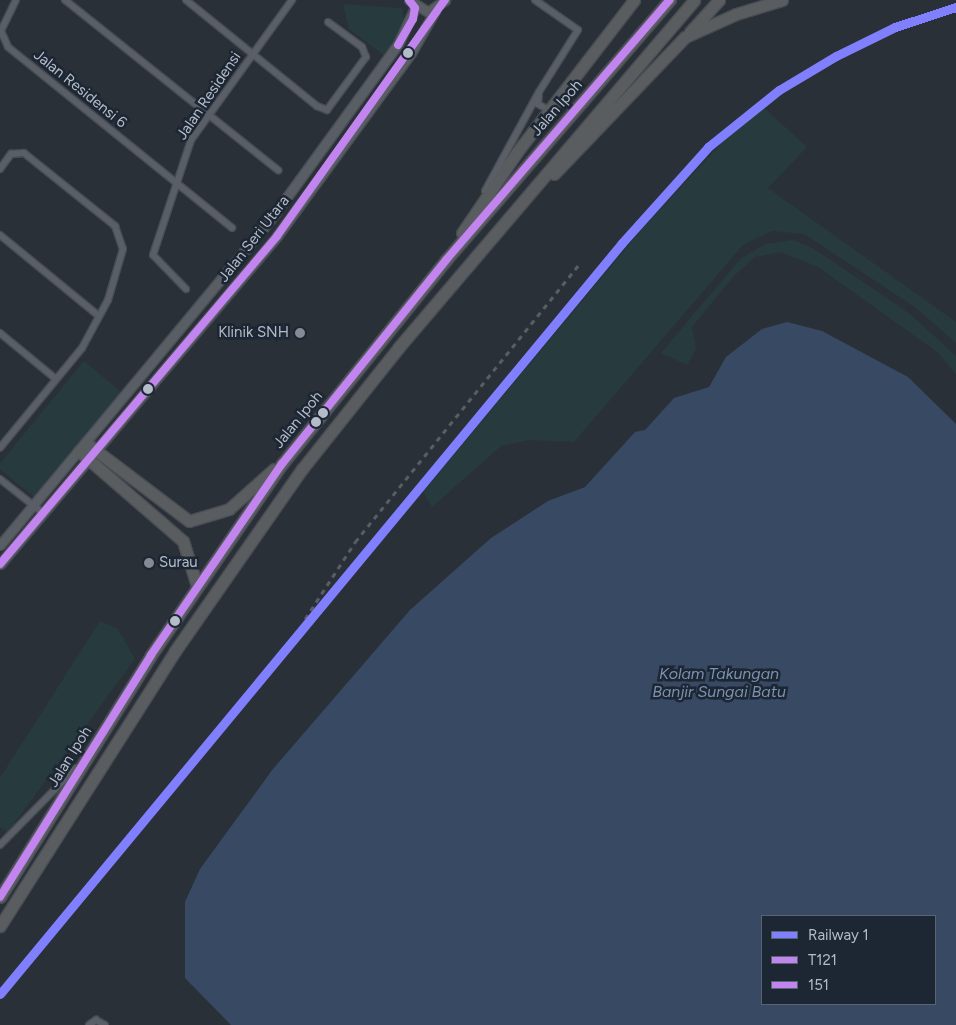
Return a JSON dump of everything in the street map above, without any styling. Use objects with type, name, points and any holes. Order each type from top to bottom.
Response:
[{"type":"highway","points":[[446,260],[474,212],[634,0]]},
{"type":"highway","name":"Jalan Ipoh","points":[[0,897],[197,586],[282,464],[446,260],[670,0]]},
{"type":"highway","points":[[0,926],[226,573],[362,390],[694,0]]},
{"type":"highway","points":[[462,272],[719,0]]},
{"type":"highway","points":[[686,37],[736,14],[782,0]]},
{"type":"highway","points":[[82,447],[188,521],[229,509],[282,464]]},
{"type":"highway","points":[[92,455],[183,541],[197,586]]},
{"type":"street","name":"Jalan Residensi 6","points":[[16,0],[1,31],[8,47],[232,228]]},
{"type":"street","points":[[65,0],[209,113],[278,170]]},
{"type":"street","points":[[186,0],[316,106],[327,110],[366,57],[362,47],[328,22]]},
{"type":"street","name":"Jalan Residensi","points":[[186,289],[153,259],[191,140],[292,0]]},
{"type":"street","name":"Jalan Seri Utara","points":[[0,564],[277,236],[411,53],[435,11],[445,0]]},
{"type":"street","points":[[474,212],[539,92],[578,30],[535,0]]},
{"type":"street","points":[[410,2],[435,11]]},
{"type":"street","name":"Jalan Seri Utara","points":[[0,545],[276,212],[398,44],[410,2]]},
{"type":"street","points":[[539,92],[538,104],[542,110],[550,110]]},
{"type":"street","points":[[0,169],[11,154],[24,153],[119,231],[122,249],[99,316],[82,348],[0,448]]},
{"type":"street","points":[[0,235],[99,316]]},
{"type":"street","points":[[0,333],[56,379]]},
{"type":"street","points":[[0,434],[7,440]]},
{"type":"street","points":[[0,480],[43,513]]},
{"type":"street","points":[[0,845],[90,756]]},
{"type":"street","points":[[91,1023],[105,1025]]},
{"type":"green space","points":[[343,4],[402,8],[406,28],[385,56],[349,29]]},
{"type":"green space","points":[[764,108],[807,147],[768,188],[956,322],[956,343],[915,307],[804,234],[772,231],[743,245],[574,442],[529,440],[501,446],[432,507],[423,492],[644,227],[733,131]]},
{"type":"green space","points":[[793,240],[813,248],[910,314],[956,356],[956,374],[937,352],[818,267],[781,252],[755,257],[734,276],[692,327],[696,349],[687,365],[661,353],[741,258],[766,244]]},
{"type":"green space","points":[[84,361],[122,393],[35,498],[0,469],[0,463]]},
{"type":"green space","points":[[100,621],[118,629],[135,659],[8,832],[0,827],[0,778]]},
{"type":"water","name":"Kolam Takungan Banjir Sungai Batu","points":[[787,322],[822,331],[908,377],[956,424],[956,1025],[231,1025],[185,978],[185,902],[200,869],[273,769],[410,610],[491,538],[548,501],[585,487],[635,432],[645,430],[674,398],[709,387],[726,357],[762,329]]},
{"type":"railway","points":[[305,619],[355,542],[580,263]]},
{"type":"rail line","name":"1","points":[[0,994],[622,243],[708,147],[779,90],[836,56],[895,27],[956,7]]},
{"type":"transit line","name":"T121","points":[[398,45],[413,19],[415,8],[409,0]]},
{"type":"transit line","name":"T121","points":[[0,564],[277,236],[445,0]]},
{"type":"transit line","name":"151","points":[[0,897],[151,655],[282,464],[446,260],[670,0]]},
{"type":"place","name":"Klinik SNH","points":[[300,333]]},
{"type":"place","name":"Surau","points":[[149,563]]}]
